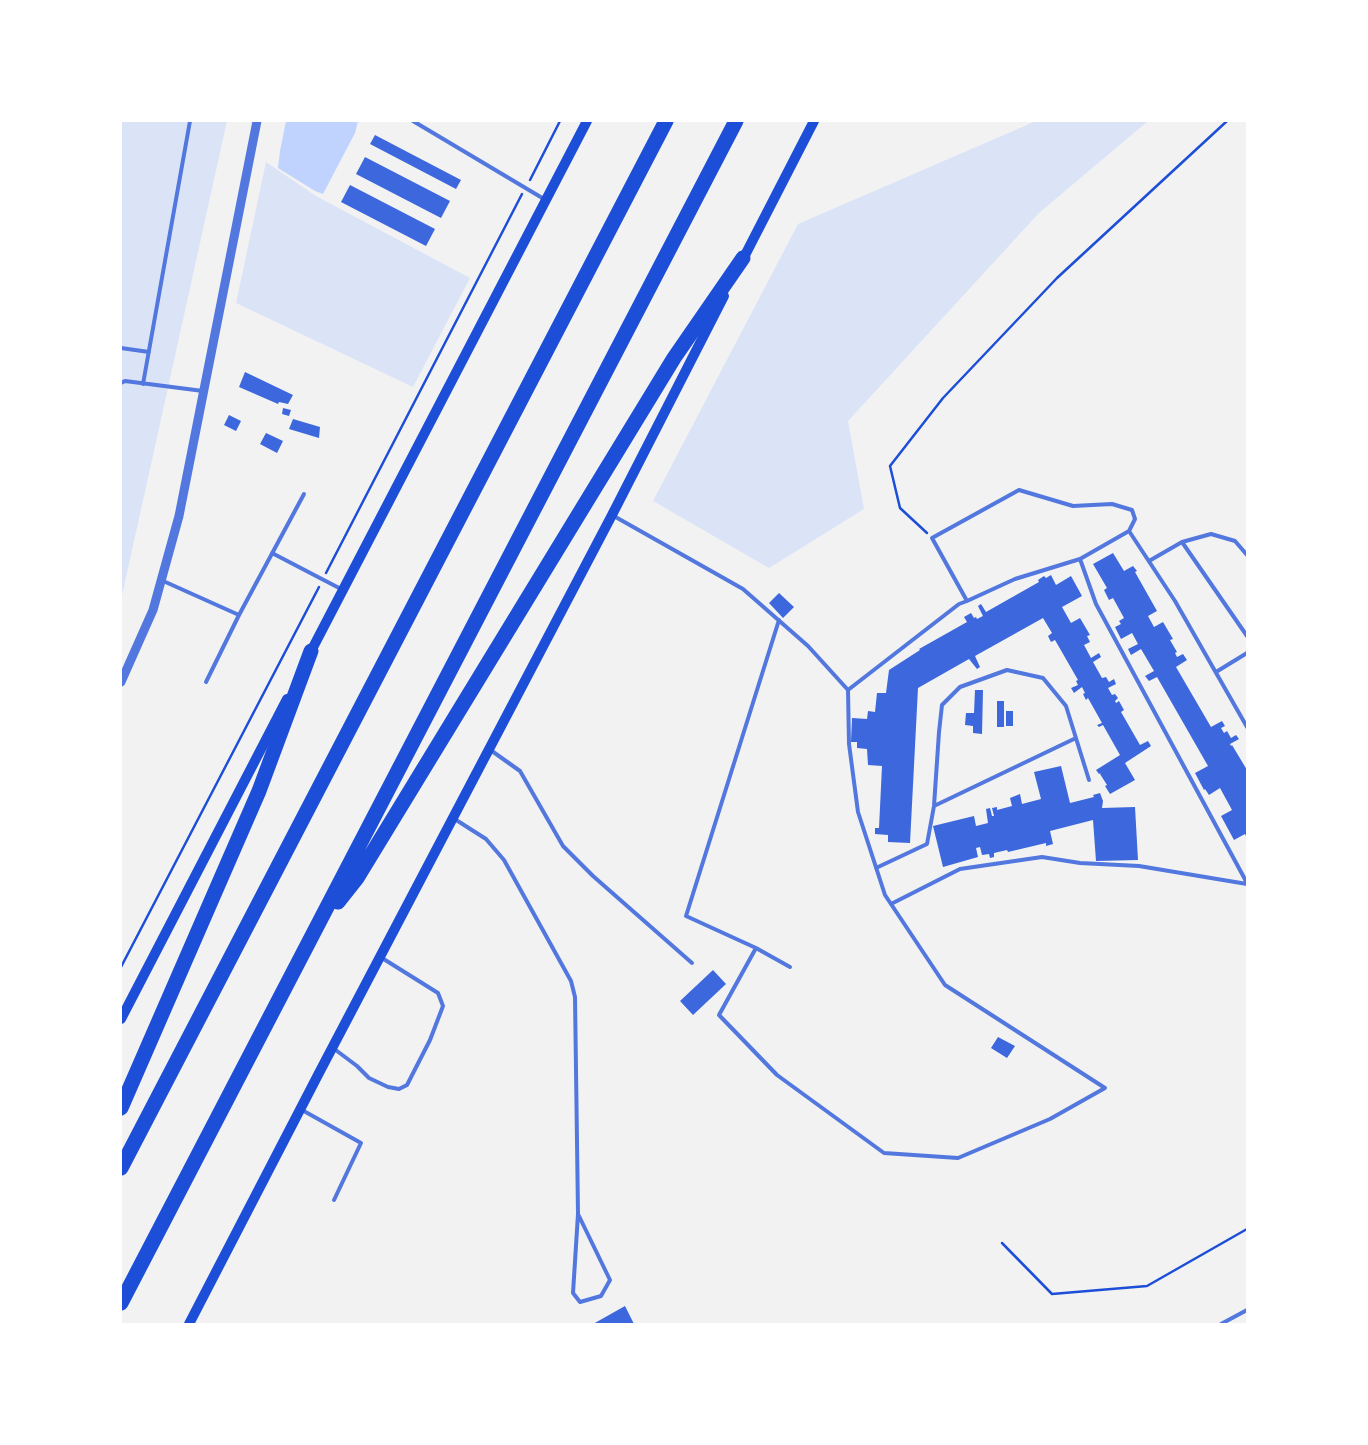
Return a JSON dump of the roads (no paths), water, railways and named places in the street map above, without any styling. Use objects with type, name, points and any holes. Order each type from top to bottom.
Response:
[{"type":"highway","points":[[121,1168],[666,121]]},
{"type":"highway","points":[[121,1303],[736,121]]},
{"type":"highway","points":[[314,933],[356,878],[674,358],[743,258]]},
{"type":"highway","points":[[121,1108],[259,791],[312,651]]},
{"type":"main road","points":[[121,1019],[587,121]]},
{"type":"main road","points":[[189,1324],[612,515],[814,121]]},
{"type":"street","points":[[121,682],[153,610],[179,516],[256,121]]},
{"type":"lane","points":[[143,384],[190,121]]},
{"type":"lane","points":[[413,121],[546,200]]},
{"type":"lane","points":[[121,348],[149,352]]},
{"type":"lane","points":[[121,383],[125,381],[203,391]]},
{"type":"lane","points":[[848,690],[959,604],[967,601],[1015,579],[1080,559],[1129,531],[1135,519],[1132,510],[1112,504],[1074,506],[1019,490],[932,538],[967,601]]},
{"type":"lane","points":[[206,682],[239,615],[304,494]]},
{"type":"lane","points":[[612,515],[743,589],[808,646],[848,690],[849,744],[858,812],[885,895],[945,985],[1105,1088],[1050,1119],[958,1158],[884,1154],[777,1075],[719,1015],[756,948]]},
{"type":"lane","points":[[1129,531],[1175,601],[1247,726]]},
{"type":"lane","points":[[1149,562],[1182,542],[1211,534],[1235,541],[1247,555]]},
{"type":"lane","points":[[1182,542],[1247,636]]},
{"type":"lane","points":[[272,553],[343,590]]},
{"type":"lane","points":[[1080,559],[1096,604],[1247,883]]},
{"type":"lane","points":[[161,580],[239,615]]},
{"type":"lane","points":[[779,620],[686,916],[756,948],[790,967]]},
{"type":"lane","points":[[1216,672],[1247,654]]},
{"type":"lane","points":[[876,868],[927,844],[934,806],[938,732],[942,705],[960,687],[1007,670],[1044,678],[1066,706],[1089,780]]},
{"type":"lane","points":[[934,806],[1076,738]]},
{"type":"lane","points":[[489,749],[520,771],[563,846],[593,876],[692,963]]},
{"type":"lane","points":[[453,818],[486,839],[504,860],[571,982],[575,997],[578,1214],[573,1293],[580,1302],[601,1296],[610,1280],[578,1214]]},
{"type":"lane","points":[[891,904],[960,869],[1042,857],[1080,863],[1139,866],[1247,883]]},
{"type":"lane","points":[[332,1048],[357,1066],[369,1078],[399,1089],[407,1085],[430,1040],[443,1006],[438,992],[380,956]]},
{"type":"lane","points":[[300,1109],[362,1143],[334,1200]]},
{"type":"lane","points":[[1221,1324],[1247,1310]]},
{"type":"water","points":[[286,121],[358,121],[355,133],[323,194],[278,168]]}]
